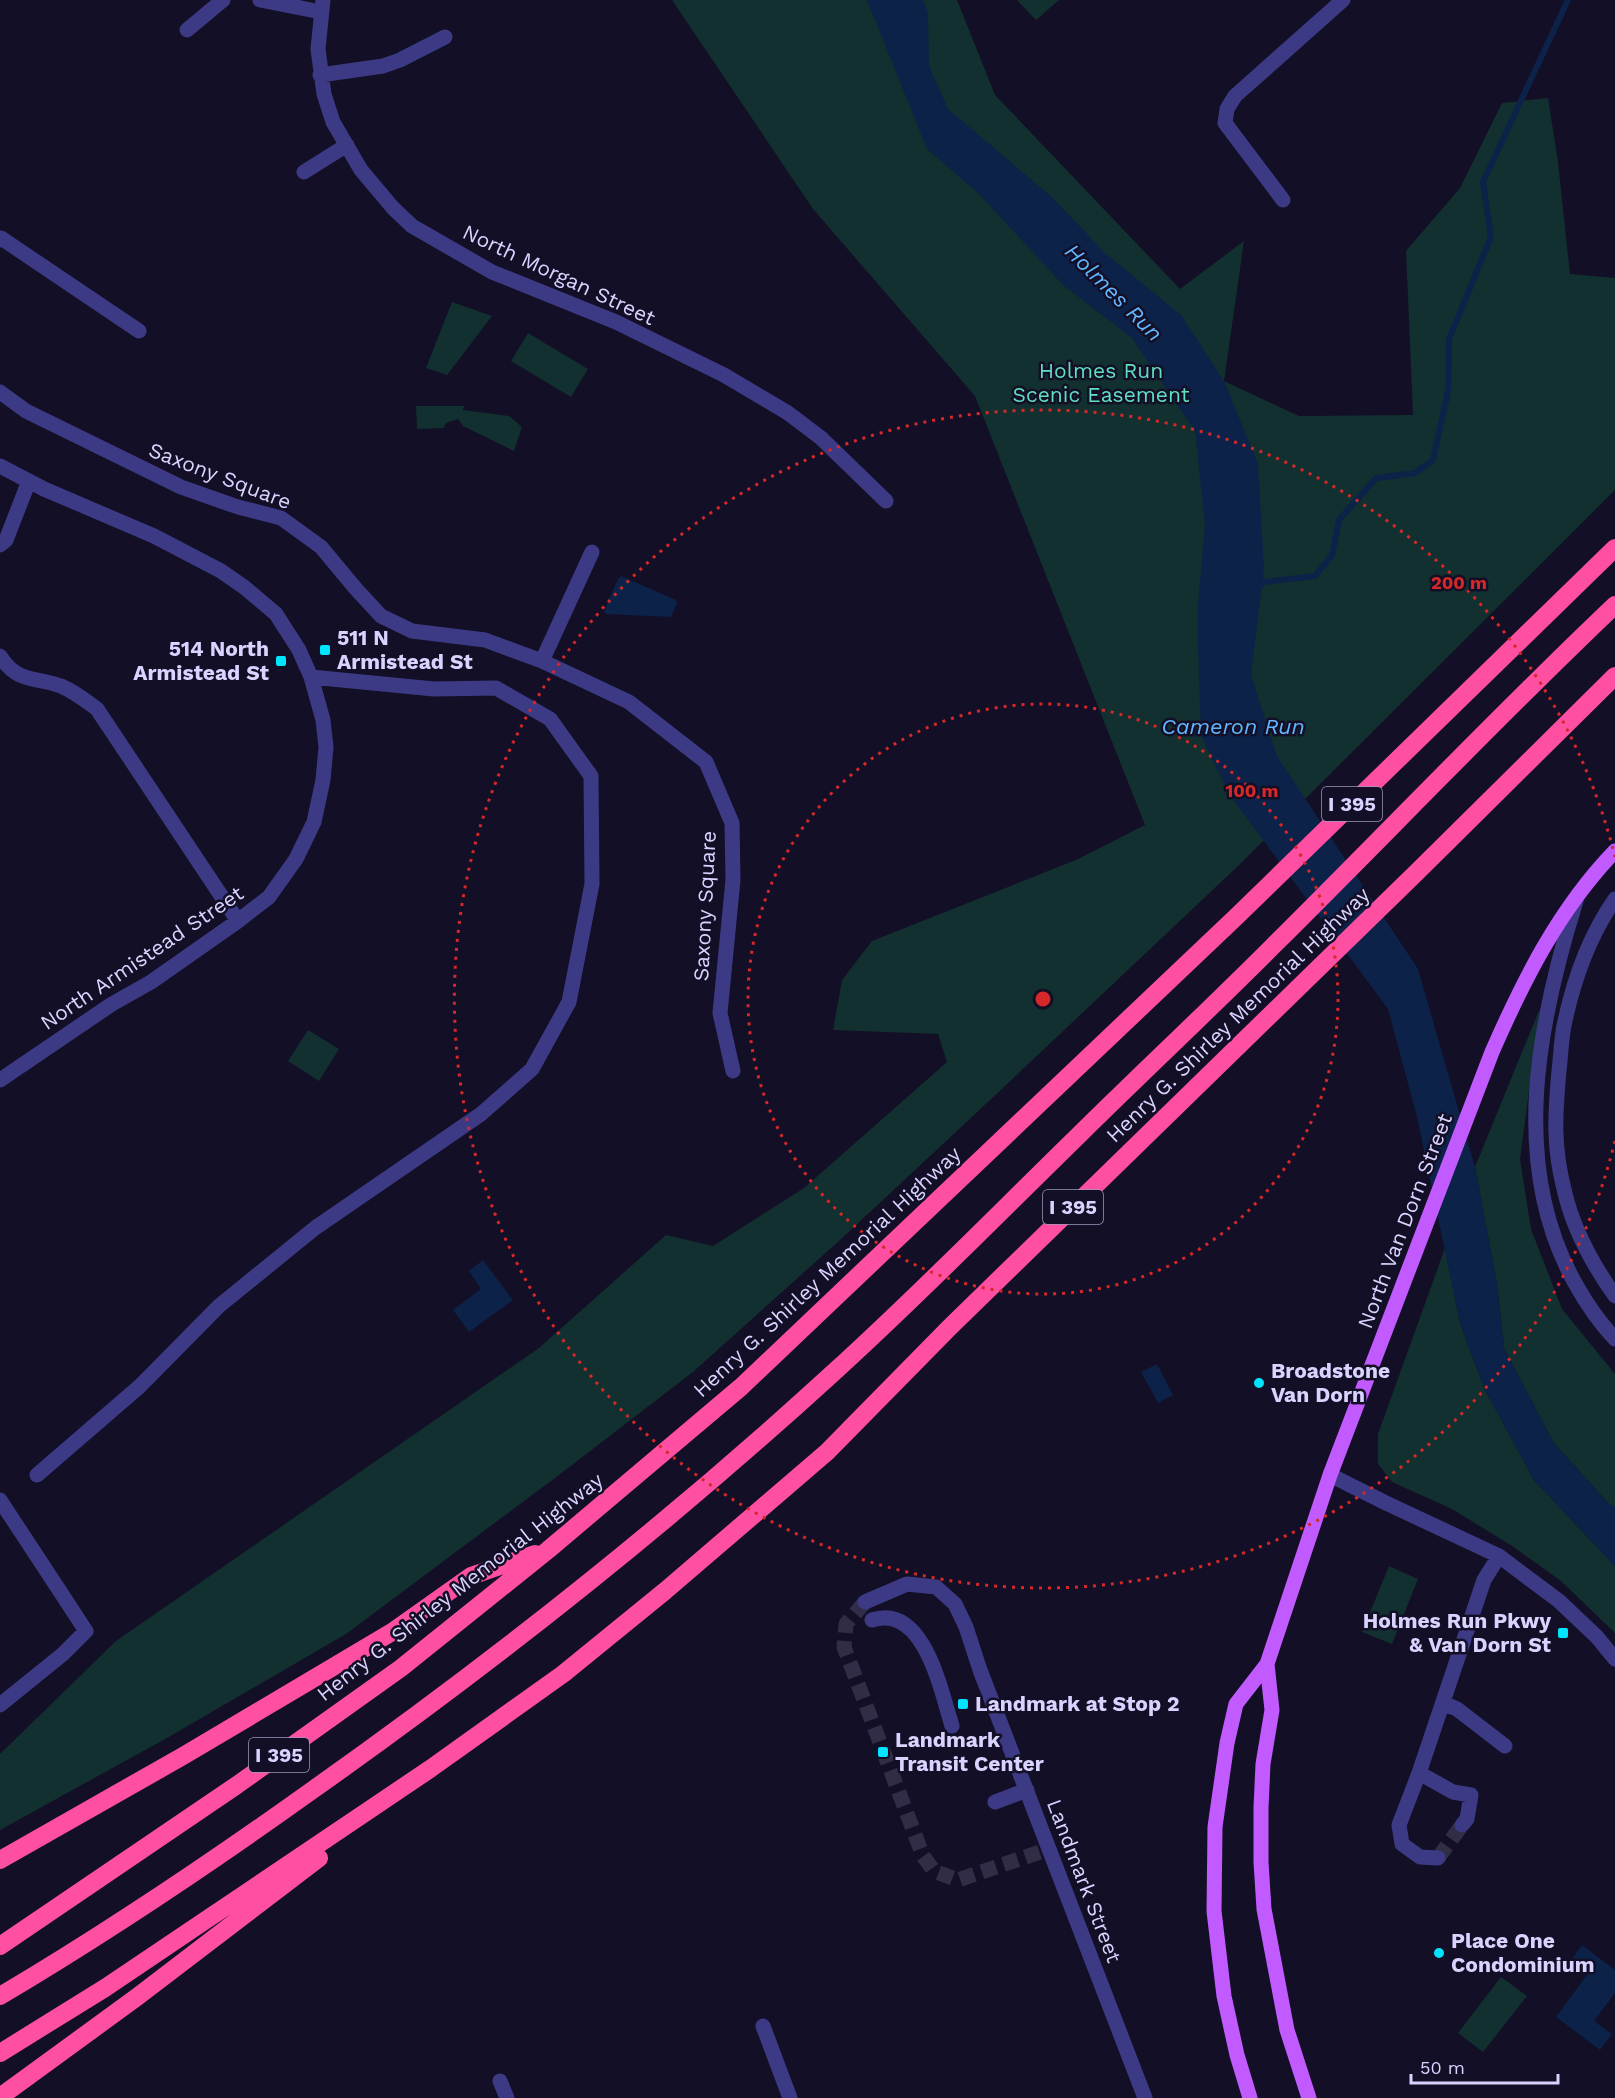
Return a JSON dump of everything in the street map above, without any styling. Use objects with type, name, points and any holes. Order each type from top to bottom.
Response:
[{"type":"highway","name":"Henry G. Shirley Memorial Highway","points":[[0,1946],[237,1785],[401,1668],[548,1550],[750,1379],[1227,925],[1615,548]]},
{"type":"highway","points":[[0,1996],[223,1854],[408,1723],[559,1607],[705,1487],[836,1371],[968,1245],[1273,946],[1535,681],[1615,605]]},
{"type":"highway","name":"Henry G. Shirley Memorial Highway","points":[[0,2053],[143,1962],[296,1860],[509,1713],[563,1674],[665,1591],[827,1452],[950,1327],[1615,676]]},
{"type":"highway","points":[[0,1860],[183,1756],[392,1632],[471,1576],[548,1550]]},
{"type":"highway","points":[[0,2097],[137,1997],[509,1713]]},
{"type":"main road","name":"North Van Dorn Street","points":[[1250,2098],[1237,2055],[1224,1996],[1216,1944],[1214,1911],[1215,1827],[1227,1743],[1236,1704],[1267,1664],[1330,1474],[1518,993],[1537,957],[1579,893],[1615,851]]},
{"type":"main road","name":"North Van Dorn Street","points":[[1267,1664],[1272,1710],[1263,1764],[1261,1808],[1264,1908],[1287,2030],[1309,2098]]},
{"type":"street","points":[[187,30],[223,0]]},
{"type":"street","points":[[260,0],[322,6]]},
{"type":"street","points":[[1283,200],[1225,123],[1227,109],[1235,96],[1343,0]]},
{"type":"street","name":"North Morgan Street","points":[[322,6],[318,50],[320,75],[333,122],[361,170],[393,208],[412,226],[492,272],[616,322],[724,375],[788,413],[821,438],[886,501]]},
{"type":"street","points":[[320,75],[383,66],[445,37]]},
{"type":"street","points":[[304,172],[347,145]]},
{"type":"street","points":[[0,240],[2,238],[139,331]]},
{"type":"street","name":"Saxony Square","points":[[0,392],[26,411],[181,487],[238,507],[281,518],[321,548],[381,615],[412,631],[485,640],[542,661],[629,702],[706,762],[732,823],[733,880],[720,1013],[733,1071]]},
{"type":"street","name":"North Armistead Street","points":[[0,466],[154,536],[221,571],[276,614],[299,650],[311,677],[323,720],[326,747],[314,822],[296,860],[268,897],[151,982],[112,1004],[0,1080]]},
{"type":"street","points":[[0,545],[6,540],[29,481]]},
{"type":"street","points":[[542,661],[592,552]]},
{"type":"street","points":[[0,656],[8,668],[27,679],[59,686],[79,695],[97,709],[238,921]]},
{"type":"street","points":[[37,1475],[140,1386],[219,1306],[315,1228],[481,1114],[532,1069],[569,1002],[592,884],[591,776],[550,718],[496,688],[434,689],[311,677]]},
{"type":"street","points":[[1579,893],[1566,934],[1549,1006],[1537,1072],[1537,1165],[1551,1227],[1568,1270],[1604,1328],[1615,1339]]},
{"type":"street","points":[[1615,899],[1577,975],[1564,1023],[1554,1124],[1564,1191],[1578,1230],[1615,1296]]},
{"type":"street","points":[[1330,1474],[1499,1556],[1559,1601],[1597,1637],[1615,1659]]},
{"type":"street","points":[[0,1500],[86,1631],[63,1654],[0,1705]]},
{"type":"street","points":[[1438,1858],[1420,1857],[1402,1844],[1399,1826],[1484,1580],[1499,1556]]},
{"type":"street","name":"Landmark Street","points":[[865,1602],[907,1584],[936,1587],[955,1604],[966,1627],[980,1670],[1145,2098]]},
{"type":"street","points":[[872,1620],[891,1618],[909,1626],[921,1640],[952,1726]]},
{"type":"street","points":[[1443,1703],[1457,1709],[1505,1746]]},
{"type":"street","points":[[1419,1773],[1453,1792],[1471,1795],[1467,1819],[1462,1825]]},
{"type":"street","points":[[995,1802],[1027,1790]]},
{"type":"street","points":[[763,2026],[790,2098]]},
{"type":"street","points":[[500,2081],[507,2098]]},
{"type":"green space","name":"Holmes Run Scenic Easement","points":[[672,0],[957,0],[995,95],[1180,289],[1244,241],[1224,381],[1299,416],[1413,415],[1406,251],[1460,188],[1502,103],[1548,98],[1558,162],[1570,274],[1615,278],[1615,490],[1237,867],[840,1240],[693,1372],[346,1634],[167,1738],[0,1830],[0,1754],[116,1641],[539,1348],[666,1235],[713,1246],[804,1188],[947,1062],[938,1034],[833,1030],[842,980],[872,941],[1078,859],[1145,825],[975,396],[813,209]]},
{"type":"green space","points":[[1017,0],[1059,0],[1036,20]]},
{"type":"green space","points":[[452,302],[492,316],[447,375],[426,368]]},
{"type":"green space","points":[[528,333],[588,369],[571,397],[511,361]]},
{"type":"green space","points":[[416,406],[464,406],[463,410],[509,416],[522,427],[514,451],[463,426],[458,419],[446,423],[444,428],[417,429]]},
{"type":"green space","points":[[1540,1008],[1520,1159],[1531,1229],[1562,1309],[1615,1374],[1615,1507],[1609,1504],[1553,1442],[1504,1348],[1497,1284],[1475,1167]]},
{"type":"green space","points":[[308,1030],[339,1049],[319,1081],[288,1061]]},
{"type":"green space","points":[[1445,1248],[1460,1323],[1484,1388],[1534,1480],[1615,1566],[1615,1633],[1561,1581],[1512,1546],[1452,1509],[1392,1482],[1378,1464],[1378,1434]]},
{"type":"green space","points":[[1389,1566],[1418,1579],[1392,1644],[1362,1632]]},
{"type":"green space","points":[[1501,1977],[1527,1996],[1483,2052],[1458,2033]]},
{"type":"water","name":"Cameron Run","points":[[867,0],[923,0],[928,13],[929,66],[948,109],[1053,198],[1105,253],[1181,315],[1224,381],[1258,464],[1264,568],[1251,675],[1277,756],[1418,969],[1475,1167],[1497,1284],[1504,1348],[1553,1442],[1609,1504],[1615,1507],[1615,1566],[1534,1480],[1484,1388],[1460,1323],[1417,1117],[1388,1009],[1229,794],[1201,736],[1197,615],[1205,525],[1195,431],[1132,338],[1063,285],[979,194],[927,149]]},
{"type":"water","points":[[621,576],[676,600],[677,603],[671,617],[606,614],[604,611]]},
{"type":"water","points":[[483,1260],[513,1300],[469,1332],[453,1310],[481,1289],[469,1271]]},
{"type":"water","points":[[1157,1364],[1173,1395],[1158,1403],[1141,1372]]},
{"type":"water","points":[[1582,1945],[1615,1970],[1615,1993],[1594,2021],[1612,2034],[1600,2050],[1556,2017],[1589,1972],[1572,1959]]},
{"type":"waterway","points":[[1259,588],[1263,582],[1315,576],[1332,555],[1339,520],[1376,478],[1415,473],[1433,460],[1448,391],[1449,339],[1491,237],[1483,182],[1568,0]]},
{"type":"tunnel","points":[[865,1602],[846,1624],[844,1647],[923,1856],[934,1871],[958,1880],[1049,1849]]},
{"type":"tunnel","points":[[1438,1858],[1462,1825]]},
{"type":"place","name":"511 N Armistead St","points":[[325,650]]},
{"type":"place","name":"514 North Armistead St","points":[[281,661]]},
{"type":"place","name":"Broadstone Van Dorn","points":[[1259,1383]]},
{"type":"place","name":"Holmes Run Pkwy & Van Dorn St","points":[[1563,1633]]},
{"type":"place","name":"Landmark at Stop 2","points":[[963,1704]]},
{"type":"place","name":"Landmark Transit Center","points":[[883,1752]]},
{"type":"place","name":"Place One Condominium","points":[[1439,1953]]},
{"type":"water label","name":"Holmes Run","points":[[1114,292]]}]
